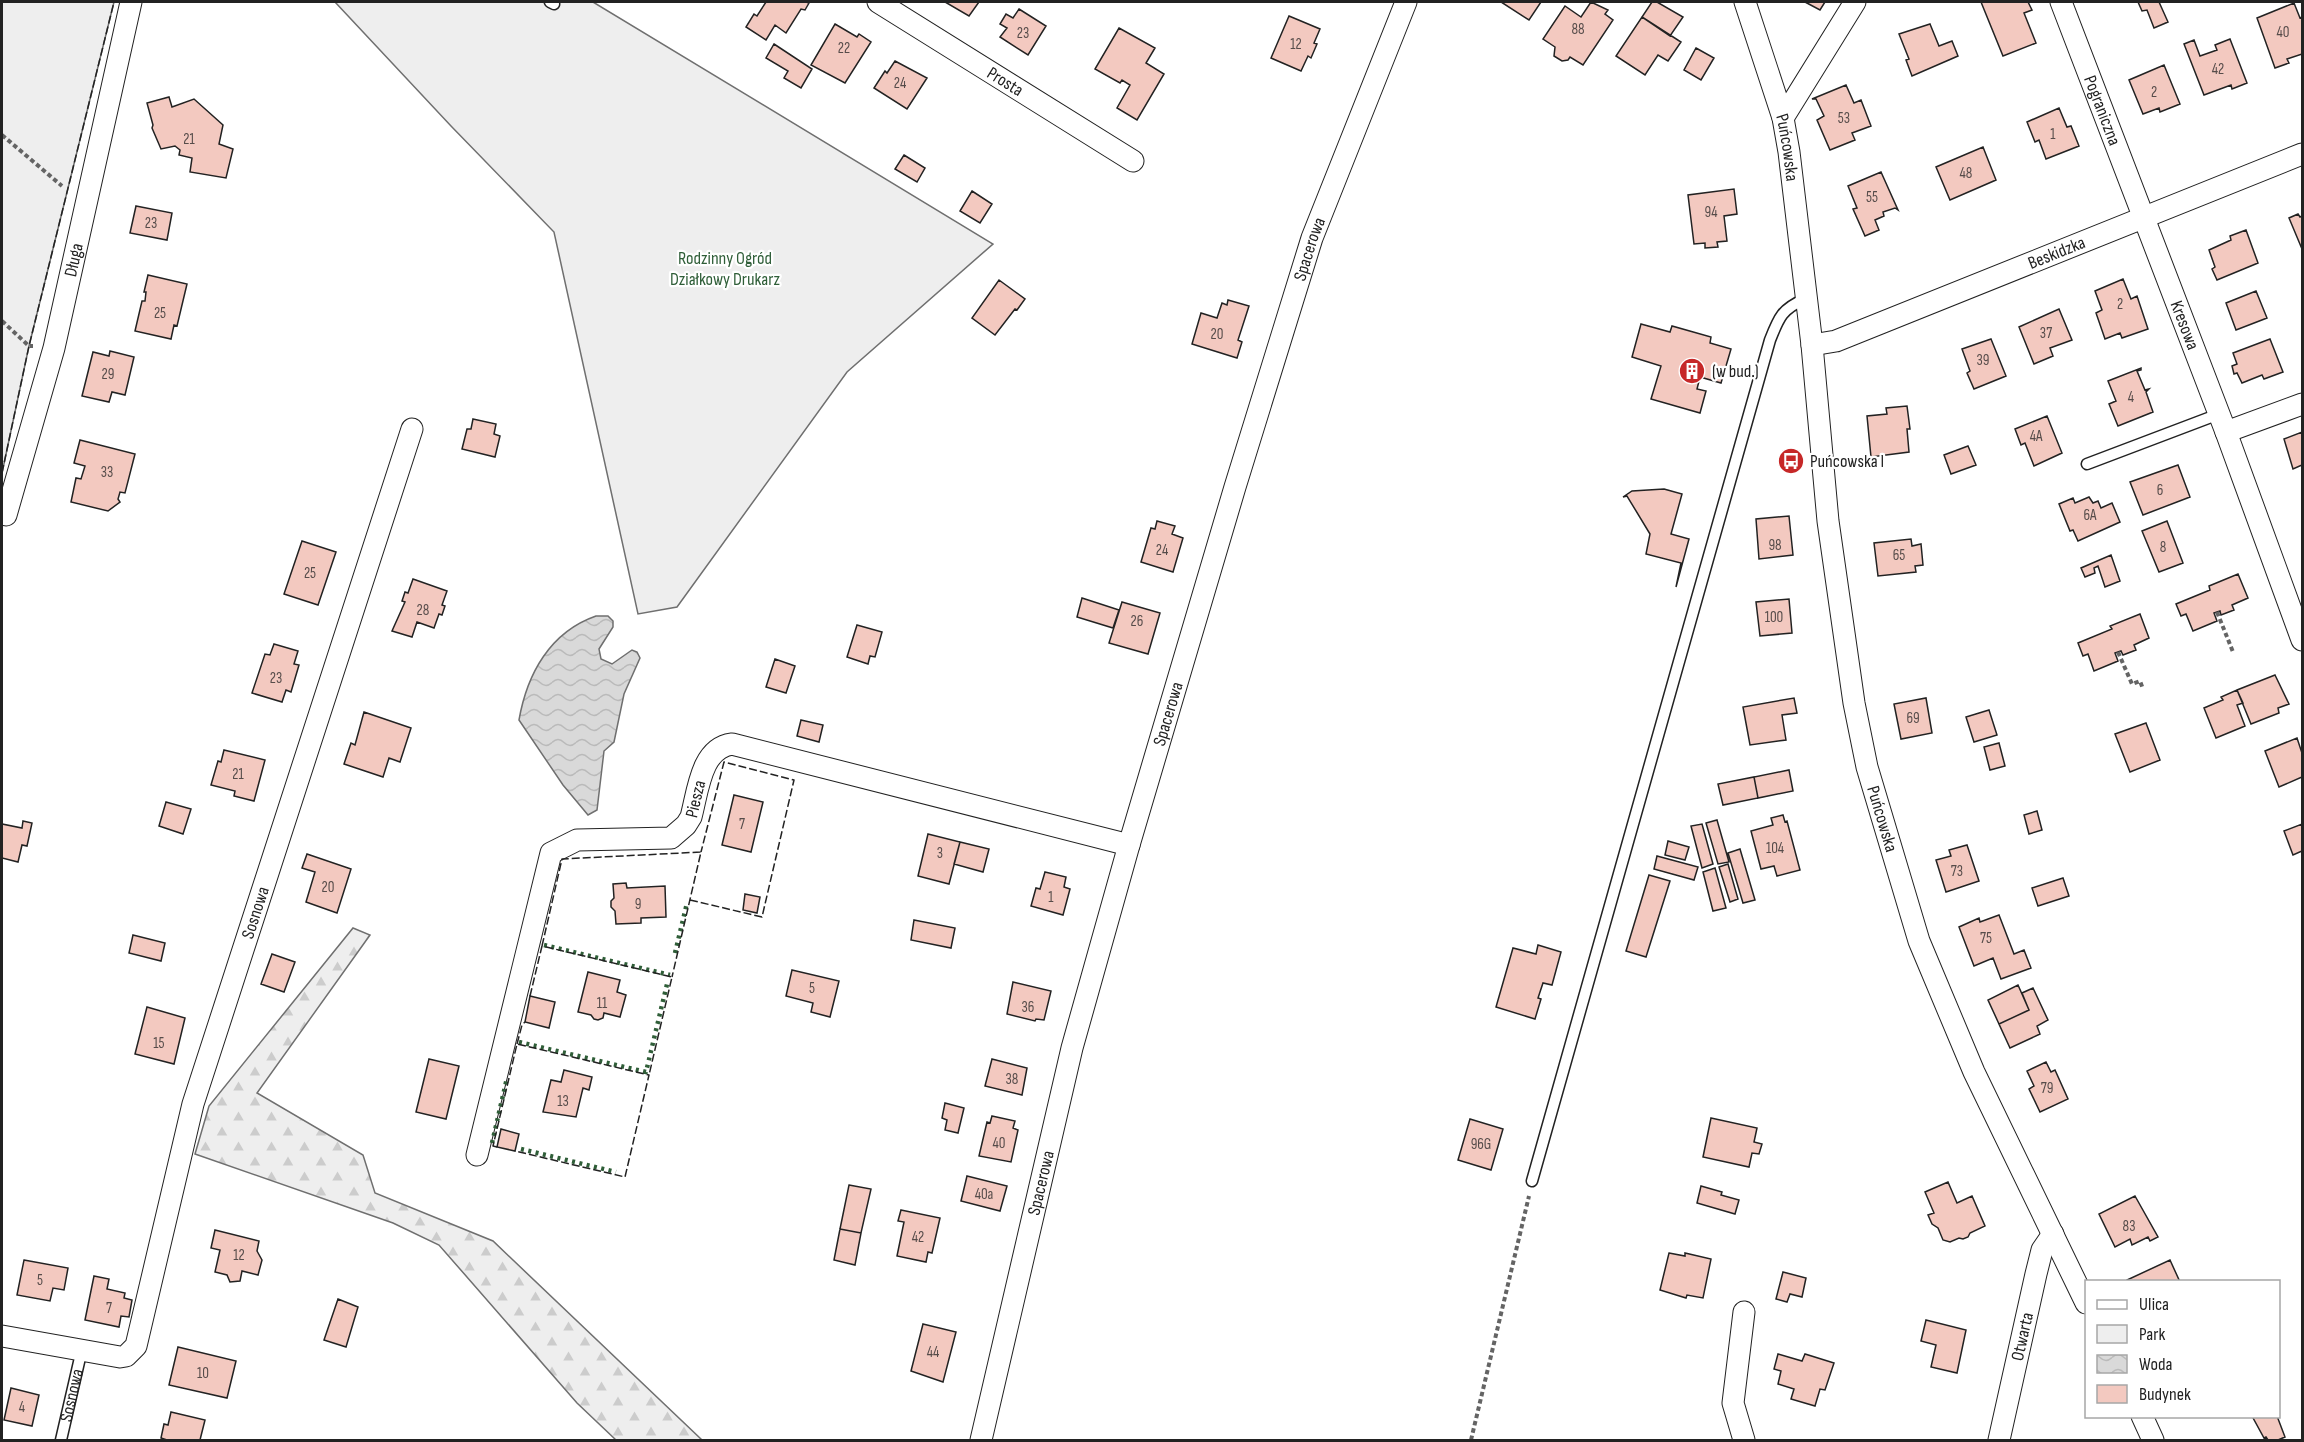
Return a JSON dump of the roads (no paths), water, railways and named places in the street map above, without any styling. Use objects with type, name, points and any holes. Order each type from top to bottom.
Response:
[{"type":"street","name":"Długa","points":[[6,515],[54,348],[131,2]]},
{"type":"street","name":"Prosta","points":[[878,2],[1133,161]]},
{"type":"street","name":"Spacerowa","points":[[981,1440],[1072,1048],[1129,845],[1235,487],[1312,238],[1406,2]]},
{"type":"street","name":"Puńcowska","points":[[1745,2],[1783,118],[1812,345],[1830,532],[1854,703],[1867,767],[1919,941],[1974,1072],[2085,1301]]},
{"type":"street","points":[[1783,118],[1855,2]]},
{"type":"street","name":"Pograniczna","points":[[2061,2],[2143,219]]},
{"type":"street","name":"Beskidzka","points":[[1812,345],[1836,341],[2302,154]]},
{"type":"street","name":"Kresowa","points":[[2143,219],[2222,423],[2302,640]]},
{"type":"street","points":[[2222,423],[2302,404]]},
{"type":"street","name":"Sosnowa","points":[[2,1336],[120,1357],[126,1356],[136,1347],[194,1104],[412,429]]},
{"type":"street","name":"Piesza","points":[[477,1155],[551,853],[577,840],[671,838],[691,817],[708,757],[722,745],[732,744],[1129,845]]},
{"type":"street","name":"Otwarta","points":[[1999,1440],[2042,1250],[2053,1234]]},
{"type":"street","points":[[1744,1312],[1733,1403],[1744,1440]]},
{"type":"street","points":[[2143,1418],[2153,1440]]},
{"type":"lane","points":[[1532,1181],[1770,340],[1777,320],[1788,306],[1805,299]]},
{"type":"lane","points":[[2087,464],[2222,423]]},
{"type":"lane","name":"Sosnowa","points":[[61,1440],[82,1349]]},
{"type":"water","points":[[596,616],[608,616],[613,621],[613,627],[599,649],[601,659],[612,664],[632,650],[637,652],[640,658],[624,694],[614,742],[604,751],[597,810],[588,815],[563,785],[519,720],[528,687],[543,657],[566,633]]},
{"type":"place","name":"(w bud.)","points":[[1692,371]]},
{"type":"place","name":"Puńcowska I","points":[[1791,461]]},
{"type":"park label","name":"Rodzinny Ogród Działkowy Drukarz","points":[[725,268]]}]
